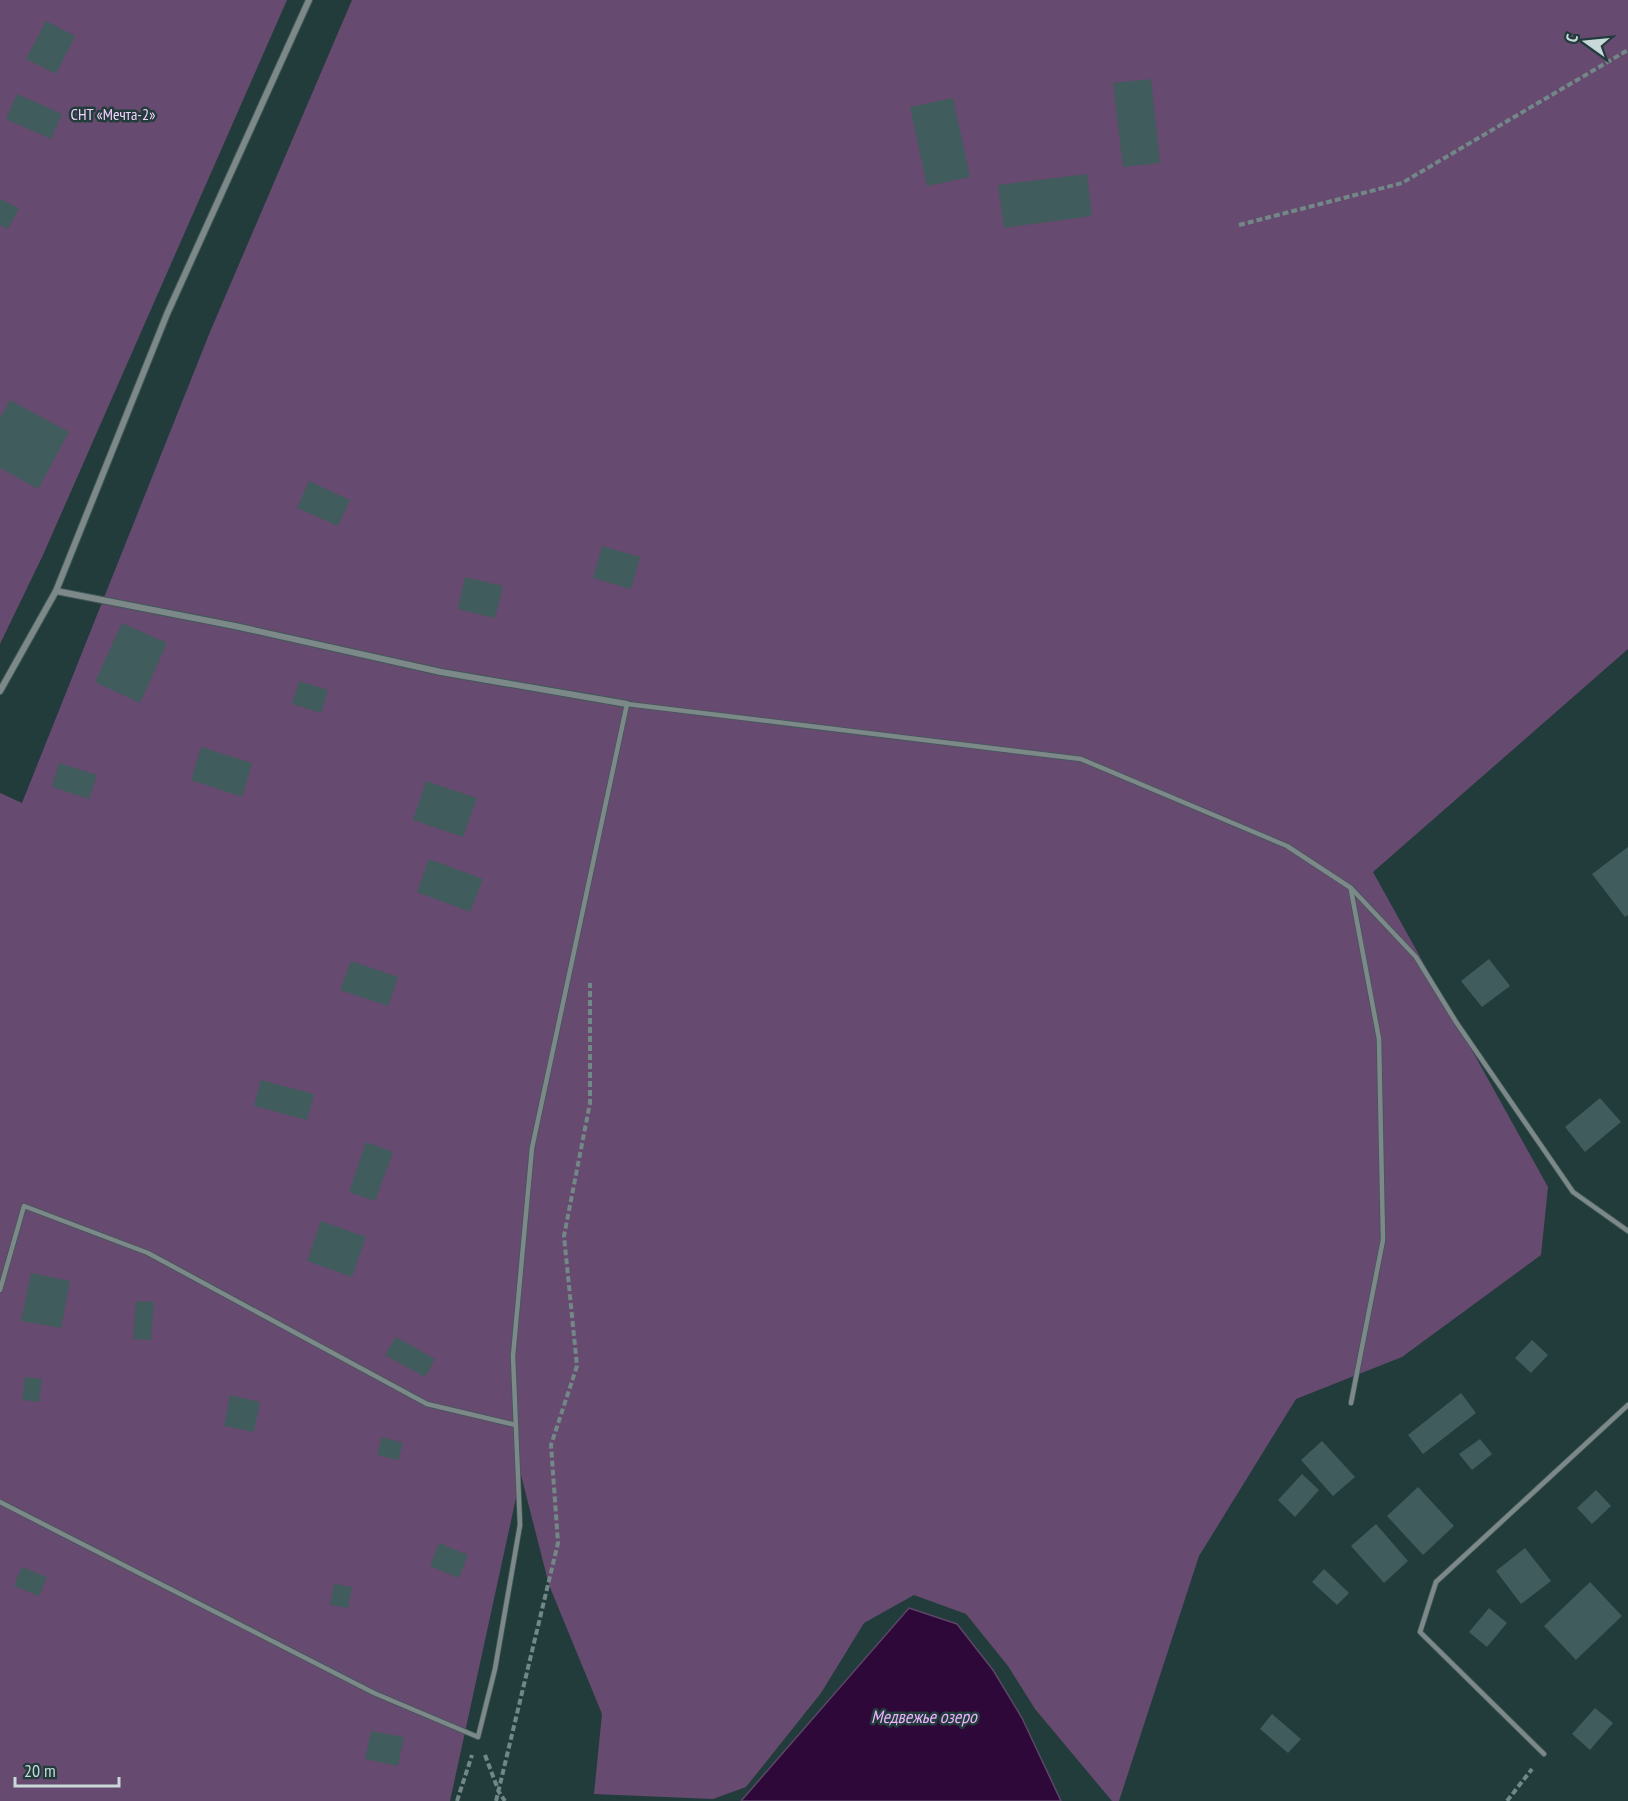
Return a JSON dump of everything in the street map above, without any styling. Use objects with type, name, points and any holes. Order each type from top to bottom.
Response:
[{"type":"street","points":[[0,691],[56,591],[167,314],[309,0]]},
{"type":"street","points":[[56,591],[235,626],[441,672],[627,704]]},
{"type":"lane","points":[[0,1503],[374,1694],[478,1737],[495,1669],[520,1525],[513,1356],[532,1149],[627,704],[1082,759],[1287,846],[1351,888],[1416,957],[1456,1022],[1573,1192],[1628,1232]]},
{"type":"lane","points":[[1351,888],[1379,1039],[1383,1240],[1352,1403]]},
{"type":"lane","points":[[0,1290],[24,1206],[148,1253],[427,1404],[516,1425]]},
{"type":"lane","points":[[1544,1754],[1420,1632],[1436,1582],[1628,1405]]},
{"type":"path","points":[[1239,225],[1402,183],[1628,50]]},
{"type":"path","points":[[496,1801],[558,1543],[551,1445],[577,1366],[564,1236],[590,1103],[590,972]]},
{"type":"path","points":[[478,1737],[499,1792],[505,1801]]},
{"type":"path","points":[[457,1801],[478,1737]]},
{"type":"path","points":[[1507,1801],[1544,1754]]},
{"type":"green space","name":"СНТ «Мечта-2»","points":[[0,0],[287,0],[43,555],[0,644]]},
{"type":"green space","points":[[352,0],[1628,0],[1628,649],[1373,872],[1548,1187],[1541,1255],[1402,1357],[1296,1399],[1199,1556],[1119,1801],[1112,1801],[1035,1709],[1008,1666],[966,1614],[914,1595],[864,1623],[821,1693],[746,1787],[713,1799],[594,1794],[602,1714],[549,1585],[521,1475],[450,1801],[0,1801],[0,793],[22,803],[210,332]]},
{"type":"water","name":"Медвежье озеро","points":[[909,1608],[957,1624],[993,1670],[1022,1718],[1061,1801],[741,1801]]},
{"type":"building","points":[[46,21],[75,36],[56,74],[26,59]]},
{"type":"building","points":[[1151,79],[1160,163],[1123,167],[1113,83]]},
{"type":"building","points":[[17,94],[62,114],[51,139],[6,119]]},
{"type":"building","points":[[953,98],[970,177],[927,186],[910,107]]},
{"type":"building","points":[[1087,174],[1092,216],[1004,228],[998,185]]},
{"type":"building","points":[[0,199],[19,208],[8,229],[0,225]]},
{"type":"building","points":[[10,400],[69,432],[38,489],[0,468],[0,418]]},
{"type":"building","points":[[309,481],[350,500],[338,526],[297,508]]},
{"type":"building","points":[[602,546],[640,557],[631,589],[593,578]]},
{"type":"building","points":[[465,577],[503,586],[495,618],[458,609]]},
{"type":"building","points":[[122,623],[167,643],[140,703],[95,682]]},
{"type":"building","points":[[299,681],[328,690],[321,713],[292,704]]},
{"type":"building","points":[[201,747],[252,763],[242,797],[191,780]]},
{"type":"building","points":[[59,763],[97,775],[89,799],[52,787]]},
{"type":"building","points":[[426,781],[477,798],[463,837],[413,820]]},
{"type":"building","points":[[1628,847],[1628,915],[1625,917],[1592,874]]},
{"type":"building","points":[[429,859],[483,879],[470,912],[417,892]]},
{"type":"building","points":[[1489,959],[1510,986],[1482,1007],[1461,981]]},
{"type":"building","points":[[351,961],[398,977],[388,1006],[340,990]]},
{"type":"building","points":[[261,1080],[314,1094],[307,1120],[254,1106]]},
{"type":"building","points":[[1600,1098],[1621,1122],[1585,1152],[1565,1127]]},
{"type":"building","points":[[366,1142],[393,1152],[375,1201],[349,1192]]},
{"type":"building","points":[[321,1221],[366,1237],[352,1277],[307,1261]]},
{"type":"building","points":[[31,1273],[70,1281],[61,1328],[21,1321]]},
{"type":"building","points":[[136,1301],[154,1302],[151,1340],[133,1339]]},
{"type":"building","points":[[396,1337],[435,1359],[425,1377],[385,1355]]},
{"type":"building","points":[[1532,1340],[1548,1355],[1531,1373],[1515,1358]]},
{"type":"building","points":[[25,1377],[42,1379],[39,1402],[22,1400]]},
{"type":"building","points":[[1461,1393],[1476,1413],[1423,1454],[1408,1435]]},
{"type":"building","points":[[230,1395],[260,1402],[254,1432],[224,1426]]},
{"type":"building","points":[[382,1437],[403,1443],[398,1460],[377,1455]]},
{"type":"building","points":[[1480,1439],[1492,1454],[1472,1470],[1459,1454]]},
{"type":"building","points":[[1322,1441],[1355,1477],[1333,1496],[1301,1460]]},
{"type":"building","points":[[1302,1474],[1319,1490],[1295,1517],[1278,1500]]},
{"type":"building","points":[[1418,1487],[1454,1526],[1423,1555],[1387,1516]]},
{"type":"building","points":[[1596,1490],[1611,1506],[1592,1524],[1577,1508]]},
{"type":"building","points":[[1376,1524],[1408,1561],[1384,1583],[1351,1546]]},
{"type":"building","points":[[439,1543],[468,1555],[459,1578],[430,1566]]},
{"type":"building","points":[[1525,1548],[1551,1581],[1521,1604],[1496,1571]]},
{"type":"building","points":[[22,1567],[47,1577],[39,1596],[14,1586]]},
{"type":"building","points":[[1324,1569],[1349,1593],[1337,1605],[1312,1582]]},
{"type":"building","points":[[1590,1582],[1622,1616],[1576,1660],[1544,1626]]},
{"type":"building","points":[[334,1584],[352,1587],[348,1608],[330,1605]]},
{"type":"building","points":[[1489,1608],[1507,1623],[1487,1647],[1469,1632]]},
{"type":"building","points":[[1595,1708],[1613,1723],[1590,1750],[1572,1734]]},
{"type":"building","points":[[1272,1714],[1301,1739],[1288,1753],[1260,1729]]},
{"type":"building","points":[[371,1731],[404,1737],[398,1766],[365,1759]]}]
